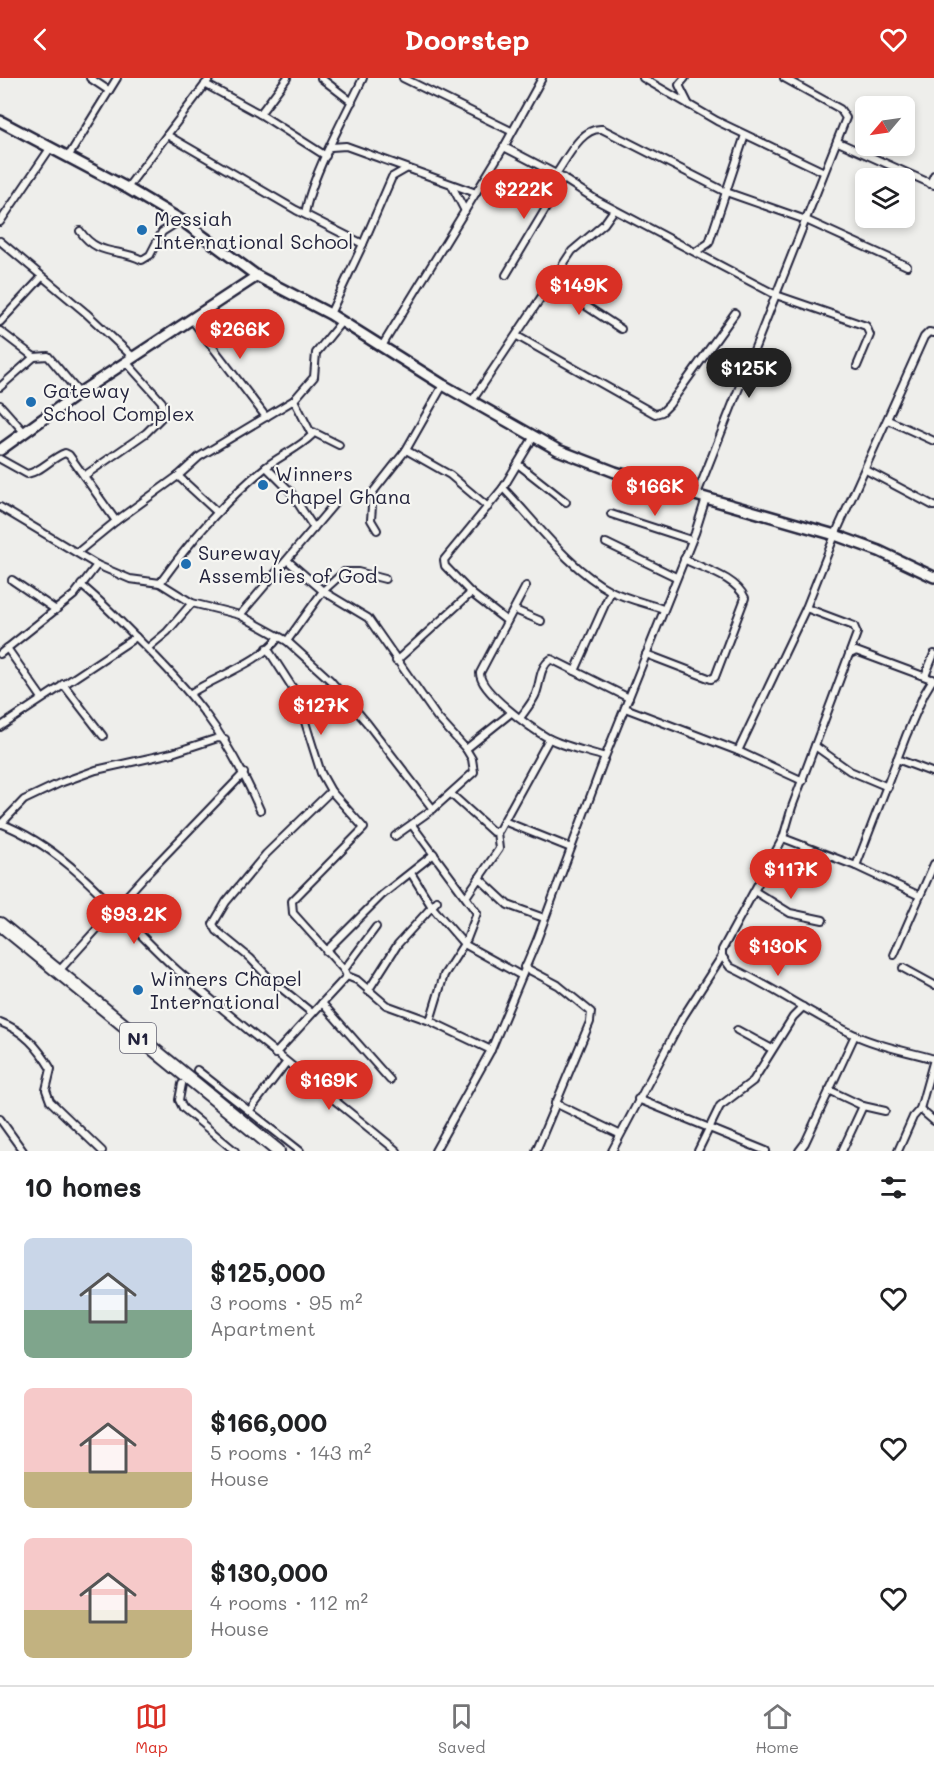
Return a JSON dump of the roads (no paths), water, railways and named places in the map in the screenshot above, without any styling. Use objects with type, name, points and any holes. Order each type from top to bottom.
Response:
[{"type":"highway","name":"N1","points":[[0,924],[278,1151]]},
{"type":"highway","name":"N1","points":[[0,934],[266,1151]]},
{"type":"street","points":[[90,78],[108,90]]},
{"type":"street","points":[[68,157],[117,78]]},
{"type":"street","points":[[127,188],[210,78]]},
{"type":"street","points":[[260,114],[287,78]]},
{"type":"street","points":[[321,78],[352,102]]},
{"type":"street","points":[[305,214],[307,202],[326,156],[363,78]]},
{"type":"street","points":[[403,78],[512,131]]},
{"type":"street","points":[[382,346],[504,147],[542,78]]},
{"type":"street","points":[[643,78],[746,135],[824,172]]},
{"type":"street","points":[[685,78],[679,85],[689,105]]},
{"type":"street","points":[[697,494],[824,172],[838,142],[845,114],[784,78]]},
{"type":"street","points":[[205,84],[260,114],[326,156]]},
{"type":"street","points":[[0,121],[127,188],[181,220],[256,276],[342,321],[443,385],[533,438],[615,472],[835,535],[879,551],[934,577]]},
{"type":"street","points":[[556,174],[585,134],[595,128],[617,136],[726,192],[806,220],[908,266]]},
{"type":"street","points":[[337,132],[346,146]]},
{"type":"street","points":[[167,135],[296,210],[363,244]]},
{"type":"street","points":[[712,259],[709,243],[746,135]]},
{"type":"street","points":[[838,142],[932,184],[934,175]]},
{"type":"street","points":[[331,147],[346,146],[476,193]]},
{"type":"street","points":[[0,222],[51,147]]},
{"type":"street","points":[[504,147],[564,178],[614,210],[697,251],[776,295],[866,326],[870,335],[857,366]]},
{"type":"street","points":[[388,162],[392,177]]},
{"type":"street","points":[[330,314],[392,177],[406,169]]},
{"type":"street","points":[[506,275],[564,178]]},
{"type":"street","points":[[452,186],[465,211]]},
{"type":"street","points":[[296,210],[307,202]]},
{"type":"street","points":[[472,401],[572,251],[598,230],[614,210]]},
{"type":"street","points":[[80,231],[85,239],[100,249],[113,254],[125,252],[142,260],[150,255],[162,232],[181,220]]},
{"type":"street","points":[[0,241],[41,278],[86,313],[131,361],[162,402],[163,416],[146,433],[84,476]]},
{"type":"street","points":[[697,251],[709,243]]},
{"type":"street","points":[[0,450],[79,393],[131,361],[256,276]]},
{"type":"street","points":[[0,322],[41,278]]},
{"type":"street","points":[[551,283],[621,329]]},
{"type":"street","points":[[517,336],[655,414],[662,412],[669,405],[735,313]]},
{"type":"street","points":[[192,320],[266,417]]},
{"type":"street","points":[[78,552],[178,476],[199,457],[294,400],[314,377],[316,353],[342,321]]},
{"type":"street","points":[[0,331],[34,357]]},
{"type":"street","points":[[738,751],[807,608],[835,535],[924,337],[929,332],[934,333]]},
{"type":"street","points":[[0,387],[34,357],[48,356],[79,393]]},
{"type":"street","points":[[377,530],[371,520],[373,492],[406,450],[443,385]]},
{"type":"street","points":[[294,400],[313,432],[339,446]]},
{"type":"street","points":[[0,405],[24,432]]},
{"type":"street","points":[[888,420],[934,441]]},
{"type":"street","points":[[160,584],[185,548],[218,512],[266,467],[309,438],[313,432]]},
{"type":"street","points":[[507,621],[471,592],[445,566],[444,560],[503,488],[519,465],[533,438]]},
{"type":"street","points":[[406,450],[450,475],[488,507]]},
{"type":"street","points":[[0,459],[19,472],[31,474],[65,453],[116,521]]},
{"type":"street","points":[[519,465],[566,502]]},
{"type":"street","points":[[266,467],[290,491],[314,528]]},
{"type":"street","points":[[866,470],[934,506]]},
{"type":"street","points":[[178,476],[218,512]]},
{"type":"street","points":[[503,488],[554,543],[611,591],[663,609]]},
{"type":"street","points":[[435,1151],[491,1050],[684,560],[706,498]]},
{"type":"street","points":[[240,615],[335,503]]},
{"type":"street","points":[[0,507],[78,552],[97,566],[130,579],[160,584],[192,603],[240,615],[286,641],[330,680],[368,723],[433,809]]},
{"type":"street","points":[[611,514],[691,540]]},
{"type":"street","points":[[606,543],[676,577]]},
{"type":"street","points":[[646,654],[711,679],[715,677],[745,598],[742,591],[723,578],[684,560]]},
{"type":"street","points":[[288,561],[323,591],[368,618],[437,717],[472,759],[474,772],[433,809],[395,836]]},
{"type":"street","points":[[0,654],[56,610],[97,566]]},
{"type":"street","points":[[286,641],[323,591],[344,572],[358,572],[385,579]]},
{"type":"street","points":[[12,580],[56,610]]},
{"type":"street","points":[[81,585],[111,609],[191,693],[225,739],[244,773],[260,810]]},
{"type":"street","points":[[526,586],[480,678],[511,713],[549,739],[605,757]]},
{"type":"street","points":[[574,671],[611,591]]},
{"type":"street","points":[[396,661],[471,592]]},
{"type":"street","points":[[149,647],[167,632],[192,603]]},
{"type":"street","points":[[612,1151],[683,1017],[722,956],[722,950],[732,929],[756,892],[783,838],[815,746],[852,653],[857,633],[854,626],[807,608]]},
{"type":"street","points":[[514,610],[541,621]]},
{"type":"street","points":[[0,727],[136,637]]},
{"type":"street","points":[[191,693],[267,648],[279,637]]},
{"type":"street","points":[[8,648],[42,698]]},
{"type":"street","points":[[267,648],[296,693],[315,758],[331,791],[362,824],[363,831],[347,843],[292,900],[291,908],[346,973],[386,1005],[430,1021],[491,1050]]},
{"type":"street","points":[[852,653],[856,651],[934,680],[924,694],[856,866]]},
{"type":"street","points":[[925,676],[934,654]]},
{"type":"street","points":[[520,718],[536,695],[538,680],[547,662],[555,660],[629,698]]},
{"type":"street","points":[[63,684],[103,736]]},
{"type":"street","points":[[625,708],[738,751],[803,781]]},
{"type":"street","points":[[466,749],[511,713]]},
{"type":"street","points":[[225,739],[218,738],[172,753],[96,770],[60,783],[24,800],[1,823],[30,835],[91,885],[177,969],[275,1054],[397,1151]]},
{"type":"street","points":[[466,897],[499,849],[497,832],[506,822],[549,739]]},
{"type":"street","points":[[815,746],[850,771],[888,787]]},
{"type":"street","points":[[897,759],[934,773]]},
{"type":"street","points":[[58,972],[244,773]]},
{"type":"street","points":[[312,1013],[270,979],[250,958],[217,931],[213,924],[226,902],[266,854],[331,791]]},
{"type":"street","points":[[451,794],[493,832],[497,832]]},
{"type":"street","points":[[506,822],[570,848]]},
{"type":"street","points":[[412,825],[477,913],[464,944],[444,975],[430,1021]]},
{"type":"street","points":[[783,838],[856,866],[920,896]]},
{"type":"street","points":[[326,951],[382,895],[434,854]]},
{"type":"street","points":[[894,955],[934,864]]},
{"type":"street","points":[[411,873],[464,944],[520,975]]},
{"type":"street","points":[[478,878],[508,905],[544,918]]},
{"type":"street","points":[[756,892],[790,914],[823,920]]},
{"type":"street","points":[[368,991],[398,944],[435,904]]},
{"type":"street","points":[[275,1054],[346,973],[376,927]]},
{"type":"street","points":[[722,956],[730,967],[772,987],[855,1035],[877,1044],[934,1059],[920,1109],[913,1117],[898,1151]]},
{"type":"street","points":[[524,967],[558,985],[591,1012],[590,1022],[536,1151]]},
{"type":"street","points":[[903,968],[934,985]]},
{"type":"street","points":[[322,1003],[390,1080]]},
{"type":"street","points":[[698,1151],[714,1114],[720,1106],[753,1081],[772,1048],[793,1017],[803,1007]]},
{"type":"street","points":[[0,1022],[12,1026],[36,1046],[51,1069],[46,1090],[50,1101],[102,1151]]},
{"type":"street","points":[[737,1030],[772,1048]]},
{"type":"street","points":[[799,1151],[805,1143],[855,1035]]},
{"type":"street","points":[[250,1110],[286,1063]]},
{"type":"street","points":[[197,1070],[300,1151]]},
{"type":"street","points":[[182,1084],[179,1100],[183,1108],[235,1151]]},
{"type":"street","points":[[829,1090],[863,1106],[885,1111]]},
{"type":"street","points":[[638,1099],[709,1130],[766,1151]]},
{"type":"street","points":[[229,1111],[241,1104]]},
{"type":"street","points":[[555,1104],[619,1134]]},
{"type":"street","points":[[843,1151],[863,1106]]},
{"type":"street","points":[[920,1109],[934,1121]]},
{"type":"street","points":[[0,1119],[23,1151]]},
{"type":"place","name":"Messiah International School","points":[[142,230]]},
{"type":"place","name":"Gateway School Complex","points":[[31,402]]},
{"type":"place","name":"Winners Chapel Ghana","points":[[263,485]]},
{"type":"place","name":"Sureway Assemblies of God","points":[[186,564]]},
{"type":"place","name":"Winners Chapel International","points":[[138,990]]}]
